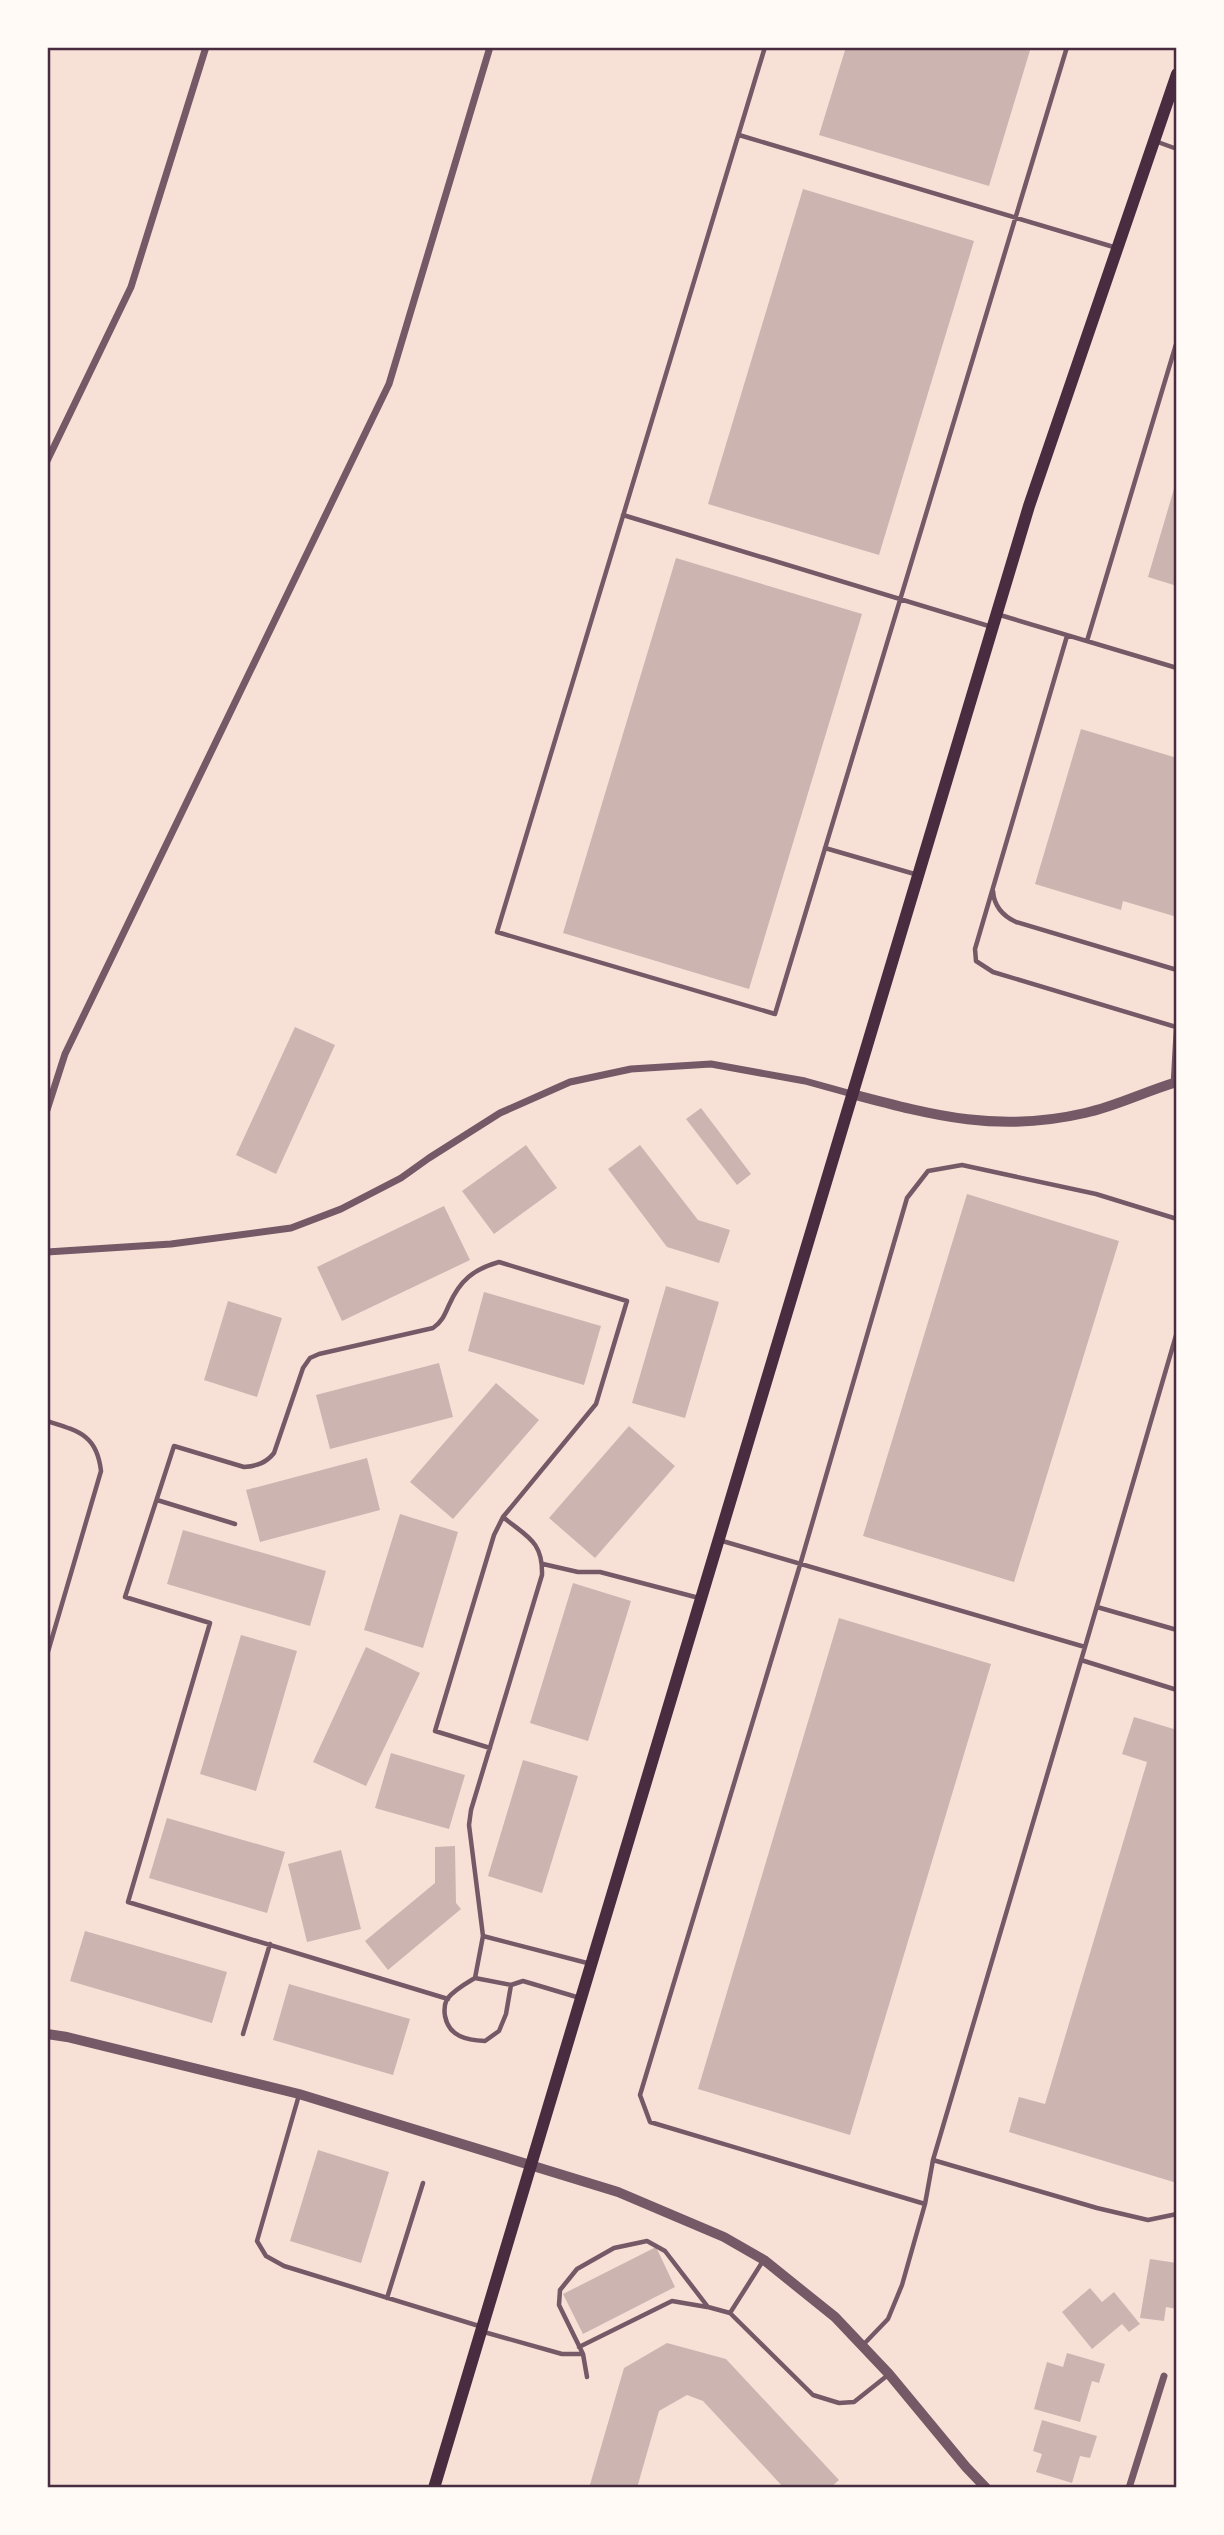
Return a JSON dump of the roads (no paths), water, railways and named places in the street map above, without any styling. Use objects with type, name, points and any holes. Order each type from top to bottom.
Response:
[{"type":"main road","points":[[434,2488],[996,614],[1063,404],[1177,74]]},
{"type":"street","points":[[47,461],[131,287],[206,47]]},
{"type":"street","points":[[47,1110],[65,1054],[389,384],[490,47]]},
{"type":"street","points":[[47,1252],[172,1244],[291,1228],[341,1209],[401,1178],[500,1113],[570,1082],[631,1069],[711,1064],[805,1081],[947,1118],[1018,1123],[1088,1113],[1175,1083]]},
{"type":"street","points":[[47,2034],[299,2094],[618,2192],[696,2223],[764,2260],[806,2292],[863,2345],[986,2488]]},
{"type":"street","points":[[1129,2488],[1164,2376]]},
{"type":"lane","points":[[765,47],[497,932],[775,1014],[1067,47]]},
{"type":"lane","points":[[739,135],[1117,248]]},
{"type":"lane","points":[[1154,141],[1177,149]]},
{"type":"lane","points":[[1087,641],[1177,341]]},
{"type":"lane","points":[[624,514],[993,627]]},
{"type":"lane","points":[[996,614],[1177,668]]},
{"type":"lane","points":[[1067,636],[975,949],[976,961],[984,968],[1176,1026],[1175,1083]]},
{"type":"lane","points":[[825,848],[919,875]]},
{"type":"lane","points":[[995,879],[994,899],[999,910],[1016,922],[1177,970]]},
{"type":"lane","points":[[925,2204],[650,2122],[640,2095],[800,1565],[907,1198],[928,1171],[962,1165],[1096,1194],[1177,1219]]},
{"type":"lane","points":[[448,1998],[128,1902],[211,1623],[125,1597],[174,1446],[244,1467],[268,1460],[274,1452],[303,1368],[310,1358],[433,1328],[439,1324],[456,1289],[465,1278],[480,1267],[499,1262],[627,1301],[596,1404],[503,1517],[494,1535],[435,1731],[490,1748]]},
{"type":"lane","points":[[863,2345],[888,2319],[902,2285],[925,2204],[933,2160],[1177,1332]]},
{"type":"lane","points":[[47,1421],[72,1429],[92,1440],[102,1471],[47,1655]]},
{"type":"lane","points":[[157,1500],[236,1524]]},
{"type":"lane","points":[[475,1978],[482,1936],[469,1825],[471,1810],[542,1575],[543,1564],[537,1545],[503,1517]]},
{"type":"lane","points":[[719,1540],[1085,1647]]},
{"type":"lane","points":[[543,1564],[578,1572],[600,1572],[701,1599]]},
{"type":"lane","points":[[1097,1607],[1177,1630]]},
{"type":"lane","points":[[1081,1660],[1177,1690]]},
{"type":"lane","points":[[482,1936],[592,1965]]},
{"type":"lane","points":[[243,2034],[270,1944]]},
{"type":"lane","points":[[511,1985],[506,2014],[499,2031],[485,2042],[467,2039],[453,2032],[446,2020],[444,2006],[458,1988],[475,1978],[511,1985],[523,1982],[582,1998]]},
{"type":"lane","points":[[299,2094],[257,2241],[266,2256],[284,2266],[482,2330],[562,2354],[583,2354]]},
{"type":"lane","points":[[933,2160],[1097,2208],[1148,2220],[1177,2214]]},
{"type":"lane","points":[[387,2298],[423,2183]]},
{"type":"lane","points":[[587,2377],[583,2354],[559,2305],[560,2290],[578,2269],[614,2248],[647,2241],[666,2251],[708,2307]]},
{"type":"lane","points":[[730,2313],[764,2260]]},
{"type":"lane","points":[[579,2347],[672,2301],[730,2313],[813,2395],[839,2403],[854,2402],[889,2374]]}]
